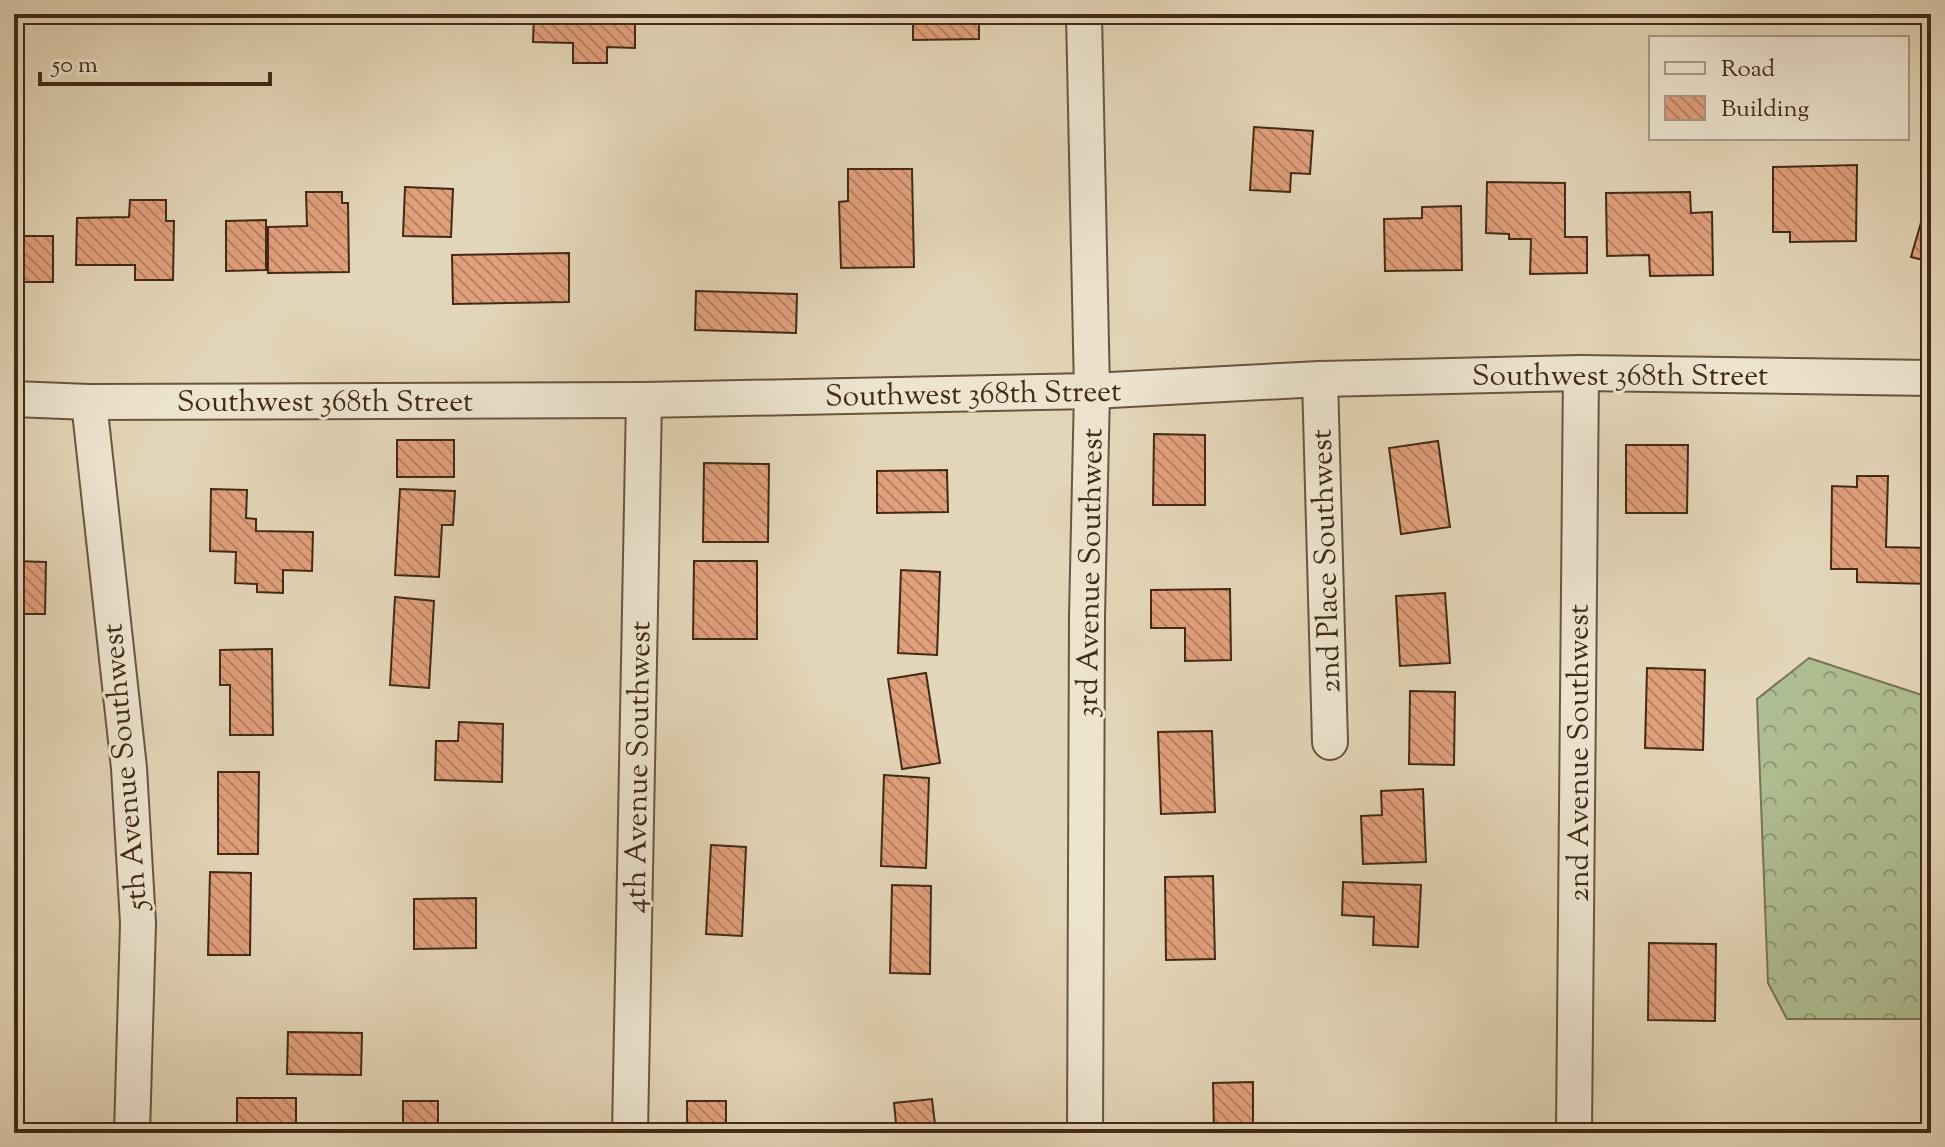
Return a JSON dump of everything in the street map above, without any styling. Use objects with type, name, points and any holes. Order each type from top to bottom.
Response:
[{"type":"street","name":"3rd Avenue Southwest","points":[[1084,14],[1092,391],[1086,632],[1085,1133]]},
{"type":"street","name":"Southwest 368th Street","points":[[14,399],[89,402],[644,400],[1092,391],[1320,379],[1581,373],[1931,378]]},
{"type":"street","name":"2nd Avenue Southwest","points":[[1574,1133],[1581,373]]},
{"type":"street","name":"2nd Place Southwest","points":[[1320,379],[1330,742]]},
{"type":"street","name":"4th Avenue Southwest","points":[[630,1133],[644,400]]},
{"type":"street","name":"5th Avenue Southwest","points":[[89,402],[129,768],[134,845],[138,923],[132,1133]]},
{"type":"green space","points":[[1809,658],[1931,698],[1931,1019],[1787,1019],[1768,983],[1757,699]]},
{"type":"building","points":[[534,14],[635,14],[635,48],[607,47],[607,63],[573,63],[573,43],[533,42]]},
{"type":"building","points":[[913,14],[979,14],[979,39],[913,40]]},
{"type":"building","points":[[1254,127],[1313,131],[1310,174],[1291,173],[1290,192],[1250,190]]},
{"type":"building","points":[[1857,165],[1856,241],[1790,242],[1790,232],[1773,232],[1773,167]]},
{"type":"building","points":[[848,169],[912,169],[914,267],[841,268],[839,202],[848,201]]},
{"type":"building","points":[[1487,182],[1565,183],[1565,237],[1587,237],[1587,273],[1530,274],[1531,239],[1509,239],[1509,234],[1486,233]]},
{"type":"building","points":[[405,187],[453,189],[451,237],[403,236]]},
{"type":"building","points":[[1931,188],[1931,262],[1911,257]]},
{"type":"building","points":[[306,192],[342,192],[342,203],[348,203],[349,272],[268,273],[268,227],[307,226]]},
{"type":"building","points":[[1690,192],[1691,213],[1712,212],[1713,275],[1650,276],[1649,255],[1607,256],[1606,193]]},
{"type":"building","points":[[130,200],[166,200],[166,221],[174,221],[173,280],[135,280],[135,265],[76,265],[77,218],[129,217]]},
{"type":"building","points":[[1461,206],[1462,270],[1385,271],[1384,219],[1422,218],[1422,207]]},
{"type":"building","points":[[266,220],[266,270],[226,271],[226,221]]},
{"type":"building","points":[[14,236],[53,236],[53,282],[14,282]]},
{"type":"building","points":[[569,253],[569,302],[453,304],[452,255]]},
{"type":"building","points":[[696,291],[797,294],[796,333],[695,330]]},
{"type":"building","points":[[1154,434],[1205,435],[1205,505],[1153,505]]},
{"type":"building","points":[[397,440],[454,440],[454,477],[397,477]]},
{"type":"building","points":[[1438,441],[1450,527],[1401,534],[1389,448]]},
{"type":"building","points":[[1626,445],[1688,445],[1687,513],[1626,513]]},
{"type":"building","points":[[704,463],[769,464],[768,542],[703,542]]},
{"type":"building","points":[[947,470],[948,512],[877,513],[877,471]]},
{"type":"building","points":[[1857,476],[1888,476],[1886,547],[1931,548],[1931,584],[1857,582],[1857,569],[1831,569],[1832,486],[1857,487]]},
{"type":"building","points":[[211,489],[247,490],[246,518],[256,519],[256,531],[313,532],[312,571],[283,570],[283,593],[257,592],[257,584],[235,583],[236,552],[210,551]]},
{"type":"building","points":[[400,489],[455,491],[453,525],[442,525],[439,577],[395,575]]},
{"type":"building","points":[[14,561],[46,562],[45,614],[14,614]]},
{"type":"building","points":[[694,561],[757,561],[757,639],[693,639]]},
{"type":"building","points":[[901,570],[940,572],[937,655],[898,653]]},
{"type":"building","points":[[1230,589],[1231,660],[1185,661],[1185,628],[1151,628],[1151,590]]},
{"type":"building","points":[[1445,593],[1450,663],[1400,666],[1396,596]]},
{"type":"building","points":[[395,597],[434,601],[429,688],[390,685]]},
{"type":"building","points":[[272,649],[273,735],[230,735],[230,685],[220,685],[220,650]]},
{"type":"building","points":[[1647,668],[1705,670],[1703,750],[1645,748]]},
{"type":"building","points":[[926,673],[940,763],[902,769],[888,679]]},
{"type":"building","points":[[1410,691],[1455,692],[1454,765],[1409,764]]},
{"type":"building","points":[[459,722],[503,724],[502,782],[435,780],[436,741],[458,741]]},
{"type":"building","points":[[1212,731],[1215,812],[1161,814],[1158,732]]},
{"type":"building","points":[[218,772],[259,772],[258,854],[218,854]]},
{"type":"building","points":[[884,775],[929,778],[926,868],[881,866]]},
{"type":"building","points":[[1423,789],[1426,862],[1363,864],[1361,816],[1382,815],[1381,791]]},
{"type":"building","points":[[711,845],[746,847],[742,936],[706,934]]},
{"type":"building","points":[[210,872],[251,873],[250,955],[208,955]]},
{"type":"building","points":[[1213,876],[1215,959],[1166,960],[1165,877]]},
{"type":"building","points":[[1343,882],[1421,885],[1418,947],[1373,945],[1374,917],[1342,915]]},
{"type":"building","points":[[892,885],[931,886],[930,974],[890,973]]},
{"type":"building","points":[[476,898],[476,948],[414,949],[414,899]]},
{"type":"building","points":[[1649,943],[1716,944],[1715,1021],[1648,1020]]},
{"type":"building","points":[[288,1032],[362,1033],[361,1075],[287,1074]]},
{"type":"building","points":[[14,1070],[23,1070],[23,1133],[14,1133]]},
{"type":"building","points":[[1253,1082],[1253,1133],[1214,1133],[1213,1083]]},
{"type":"building","points":[[237,1098],[296,1098],[296,1133],[237,1133]]},
{"type":"building","points":[[932,1099],[936,1133],[897,1133],[894,1103]]},
{"type":"building","points":[[403,1101],[438,1101],[438,1133],[403,1133]]},
{"type":"building","points":[[687,1101],[726,1101],[726,1133],[687,1133]]},
{"type":"building","points":[[1682,1125],[1726,1125],[1726,1133],[1682,1133]]}]
